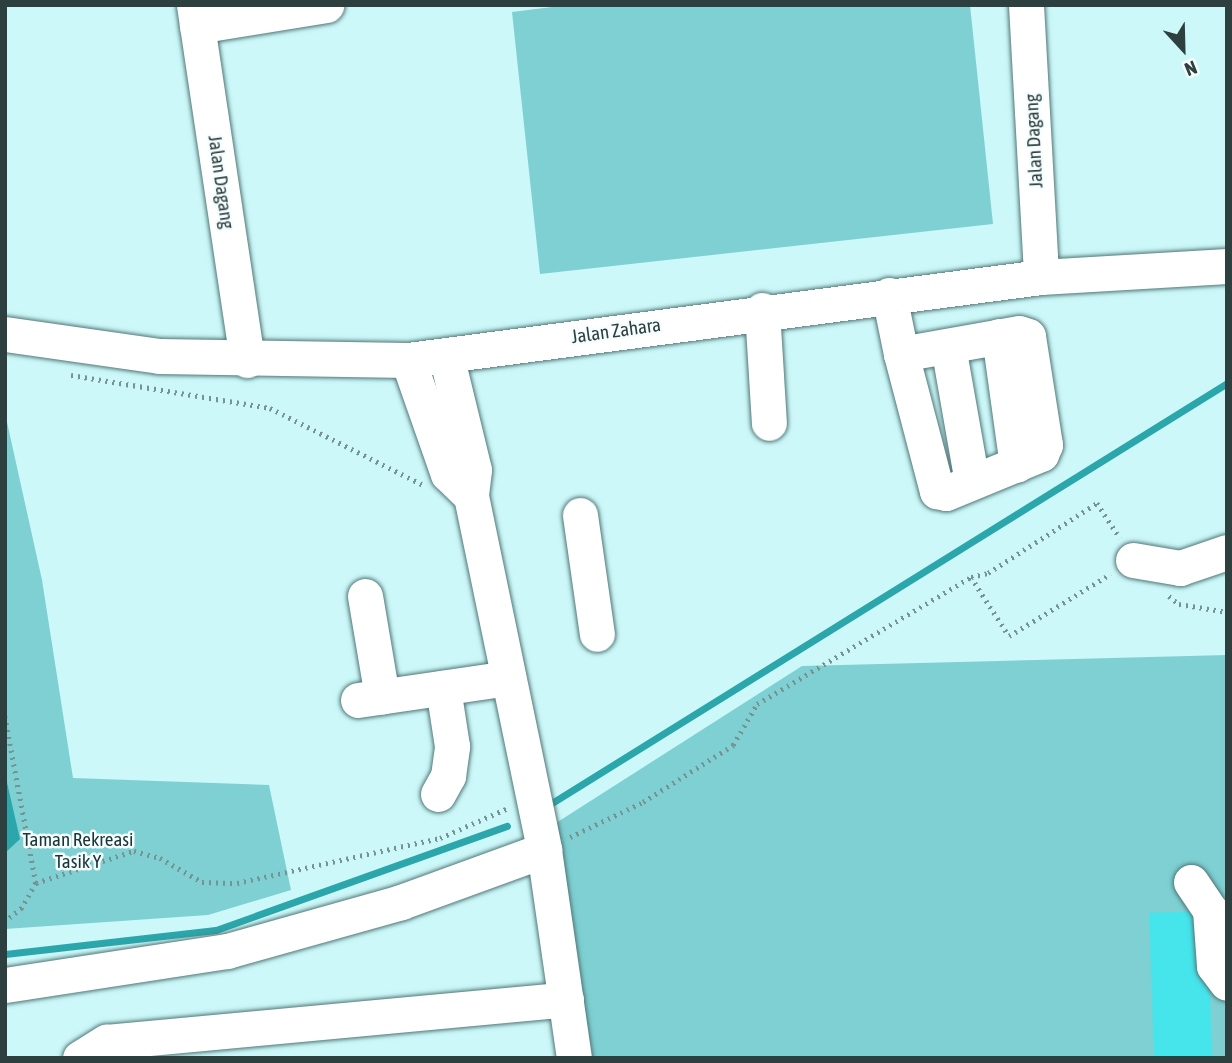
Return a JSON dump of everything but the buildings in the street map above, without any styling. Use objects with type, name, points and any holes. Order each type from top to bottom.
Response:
[{"type":"street","name":"Jalan Dagang","points":[[1027,5],[1041,277]]},
{"type":"street","points":[[196,16],[306,7]]},
{"type":"street","name":"Jalan Dagang","points":[[196,16],[247,360]]},
{"type":"street","name":"Jalan Zahara","points":[[5,334],[159,356],[247,360],[408,360],[762,310],[1041,277],[1227,266]]},
{"type":"street","points":[[889,295],[901,354],[937,491],[946,493],[1017,465],[999,336],[901,354]]},
{"type":"street","points":[[762,310],[769,423]]},
{"type":"street","points":[[948,346],[972,482]]},
{"type":"street","points":[[446,355],[474,470],[471,496],[544,850],[573,1058]]},
{"type":"street","points":[[408,360],[448,474],[471,496]]},
{"type":"street","points":[[580,515],[597,634]]},
{"type":"street","points":[[1133,560],[1180,568],[1227,552]]},
{"type":"street","points":[[365,596],[370,699],[508,678]]},
{"type":"street","points":[[438,794],[452,755],[443,688]]},
{"type":"street","points":[[5,985],[227,951],[401,902],[544,850]]},
{"type":"street","points":[[1191,882],[1210,910],[1214,966],[1227,983]]},
{"type":"street","points":[[80,1058],[106,1042],[566,999]]},
{"type":"path","points":[[57,373],[270,408],[433,491]]},
{"type":"path","points":[[544,850],[643,802],[733,746],[757,704],[971,577],[988,573],[1097,503],[1133,560],[1179,604],[1227,612]]},
{"type":"path","points":[[971,577],[1009,636],[1133,560]]},
{"type":"path","points":[[5,716],[36,883],[22,908],[5,922]]},
{"type":"path","points":[[36,883],[134,851],[160,858],[202,882],[237,883],[440,838],[533,797]]},
{"type":"green space","points":[[568,5],[970,5],[993,224],[540,274],[512,12]]},
{"type":"green space","name":"Taman Rekreasi Tasik Y","points":[[5,413],[42,580],[73,778],[269,785],[291,890],[208,915],[5,929]]},
{"type":"green space","points":[[1227,655],[1227,1058],[591,1058],[556,823],[802,666]]},
{"type":"shaded area","points":[[5,774],[20,839],[5,853]]},
{"type":"waterway","points":[[547,806],[1227,383]]},
{"type":"waterway","points":[[5,954],[216,930],[507,826]]}]
